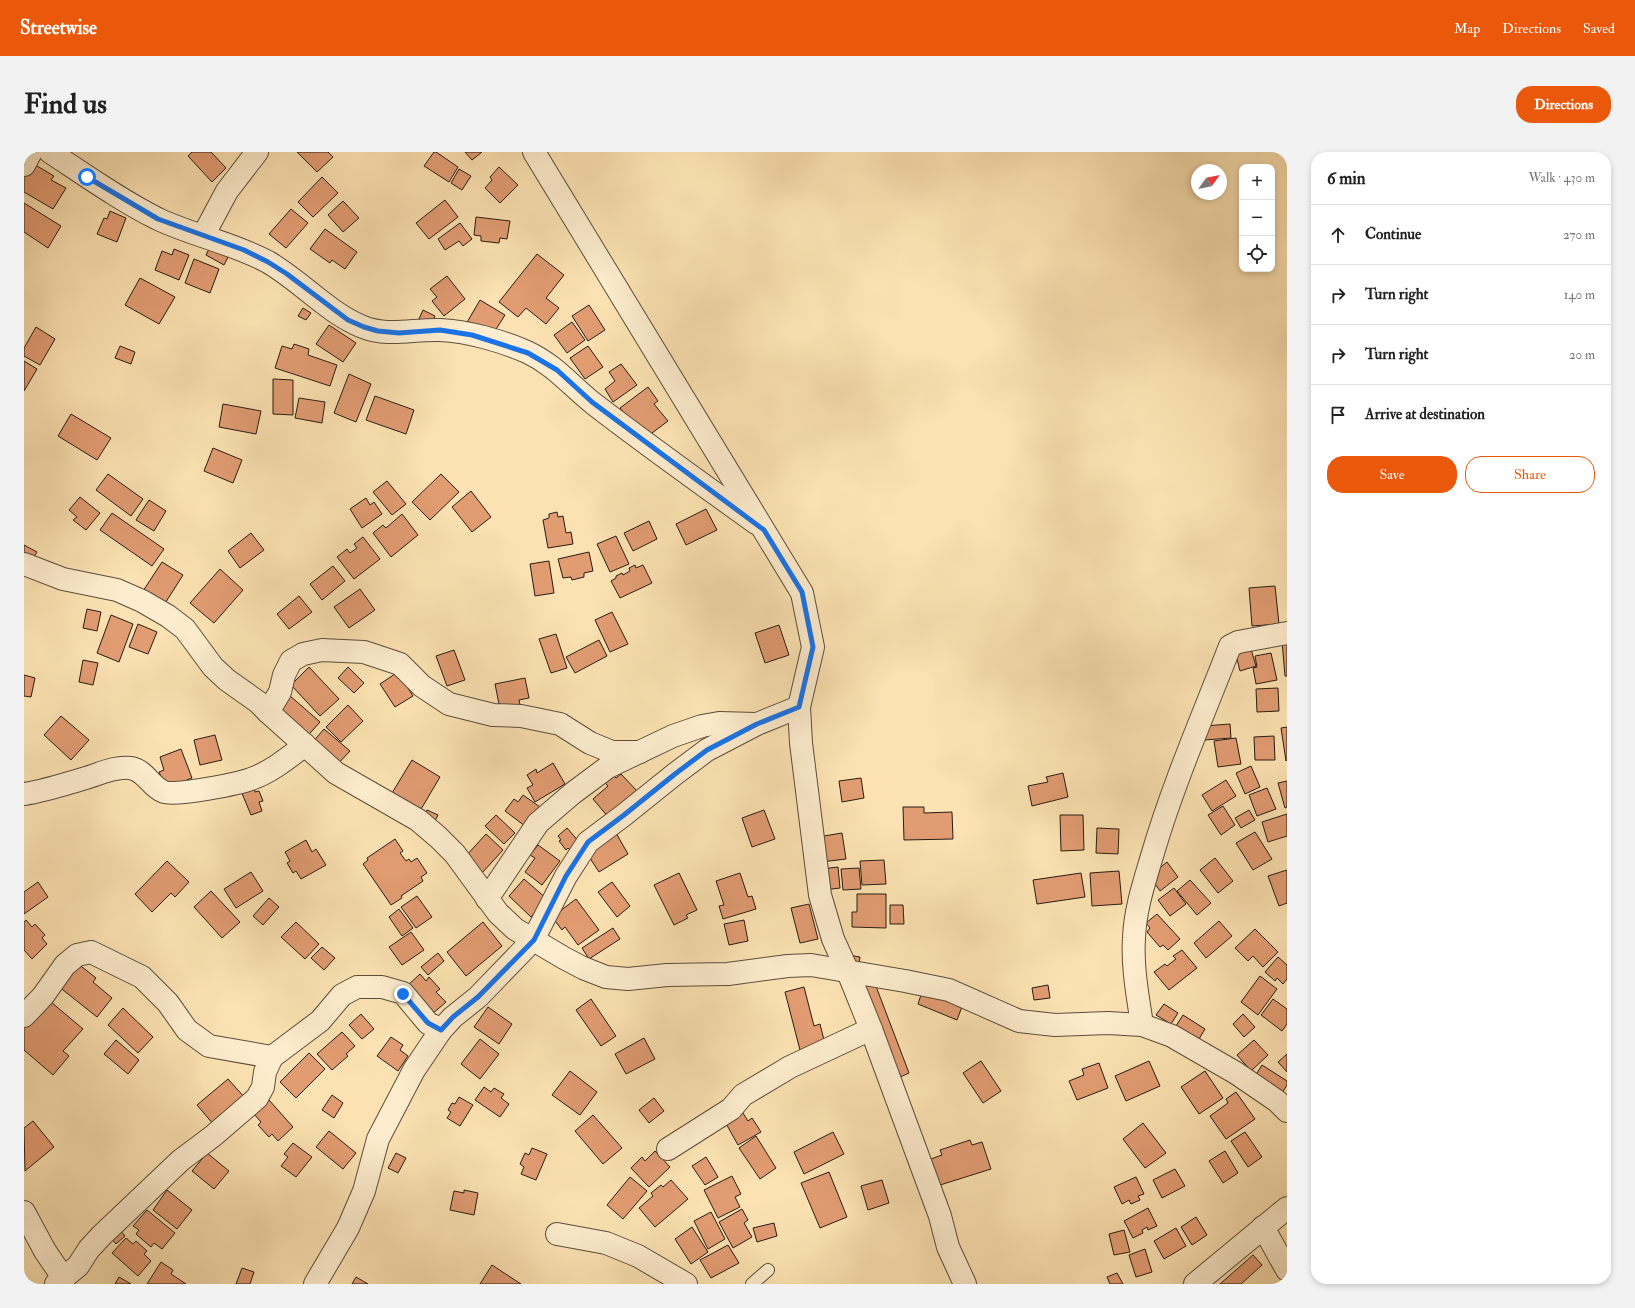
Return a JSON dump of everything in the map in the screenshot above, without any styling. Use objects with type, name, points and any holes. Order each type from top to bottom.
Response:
[{"type":"street","points":[[24,165],[31,152]]},
{"type":"street","points":[[50,152],[87,177],[158,219],[244,250],[268,262],[287,274],[348,320],[364,327],[378,331],[399,333],[440,330],[472,335],[528,353],[557,370],[592,402],[764,530]]},
{"type":"street","points":[[203,236],[227,191],[257,152]]},
{"type":"street","points":[[534,152],[802,592],[813,647],[799,707],[801,743],[820,895],[833,939],[848,972],[940,1216],[948,1247],[965,1284]]},
{"type":"street","points":[[24,564],[63,579],[117,590],[142,601],[168,616],[184,629],[213,667],[227,680],[258,702],[336,773],[418,820],[438,837],[455,854],[498,913],[515,929],[583,968],[606,977],[628,979],[667,975],[728,974],[788,966],[811,965],[949,990],[1019,1020],[1055,1024],[1108,1022],[1142,1025],[1172,1036],[1236,1073],[1277,1101],[1287,1111]]},
{"type":"street","points":[[1142,1025],[1134,968],[1134,938],[1138,905],[1162,821],[1183,762],[1230,646],[1238,642],[1287,633]]},
{"type":"street","points":[[268,712],[280,692],[284,675],[291,661],[303,654],[322,650],[364,652],[400,664],[422,686],[449,704],[493,715],[520,716],[560,724],[590,743],[612,752],[640,752]]},
{"type":"street","points":[[315,1284],[348,1228],[364,1191],[378,1139],[414,1070],[441,1030],[453,1017],[478,997],[534,940],[566,876],[588,842],[707,750],[757,724],[799,707]]},
{"type":"street","points":[[487,898],[538,823],[573,793],[608,767],[673,736],[702,726],[719,723],[757,724]]},
{"type":"street","points":[[24,794],[44,791],[114,769],[130,768],[142,772],[154,785],[164,792],[187,792],[251,779],[279,764],[305,745]]},
{"type":"street","points":[[24,1016],[33,996],[65,964],[77,955],[92,952],[142,977],[168,1003],[187,1030],[209,1046],[272,1058]]},
{"type":"street","points":[[24,1212],[60,1281],[78,1266],[90,1249],[102,1236],[181,1160],[213,1136],[257,1098],[263,1087],[265,1072],[272,1058],[320,1021],[342,995],[357,987],[382,987],[403,994],[428,1023],[441,1030]]},
{"type":"street","points":[[668,1149],[731,1109],[743,1095],[790,1066],[870,1029]]},
{"type":"street","points":[[1195,1284],[1287,1208]]},
{"type":"street","points":[[1263,1227],[1287,1270]]},
{"type":"street","points":[[557,1234],[606,1243],[638,1256],[686,1284]]},
{"type":"lane","points":[[752,1284],[768,1270]]},
{"type":"building","points":[[192,152],[211,152],[226,168],[212,182],[188,156]]},
{"type":"building","points":[[297,152],[328,152],[333,157],[317,172]]},
{"type":"building","points":[[434,152],[458,167],[449,182],[424,166]]},
{"type":"building","points":[[465,152],[482,152],[472,160]]},
{"type":"building","points":[[32,163],[54,176],[51,180],[66,188],[53,209],[24,192],[24,177]]},
{"type":"building","points":[[499,167],[518,185],[500,203],[485,188],[492,180],[490,177]]},
{"type":"building","points":[[459,169],[471,176],[462,190],[451,183]]},
{"type":"building","points":[[322,177],[338,193],[313,217],[298,202]]},
{"type":"building","points":[[445,200],[458,217],[429,239],[416,223]]},
{"type":"building","points":[[343,201],[359,218],[343,232],[328,215]]},
{"type":"building","points":[[24,203],[61,226],[48,248],[24,232]]},
{"type":"building","points":[[291,209],[308,223],[286,248],[269,234]]},
{"type":"building","points":[[110,211],[126,218],[117,242],[97,234],[104,218],[107,219]]},
{"type":"building","points":[[476,217],[510,221],[507,239],[500,238],[499,243],[481,241],[481,236],[474,235]]},
{"type":"building","points":[[460,223],[472,239],[463,246],[459,241],[445,250],[438,239]]},
{"type":"building","points":[[325,229],[357,252],[345,269],[332,260],[330,263],[310,249]]},
{"type":"building","points":[[210,247],[228,257],[224,265],[206,255]]},
{"type":"building","points":[[174,249],[189,255],[179,280],[155,270],[162,251],[172,255]]},
{"type":"building","points":[[537,254],[564,275],[546,298],[559,308],[546,324],[526,308],[518,317],[499,302]]},
{"type":"building","points":[[194,259],[219,269],[210,293],[185,283]]},
{"type":"building","points":[[447,276],[465,299],[444,316],[432,301],[437,297],[430,289]]},
{"type":"building","points":[[140,278],[175,297],[159,324],[125,305]]},
{"type":"building","points":[[480,300],[505,315],[493,334],[466,324]]},
{"type":"building","points":[[589,305],[605,330],[588,341],[572,316]]},
{"type":"building","points":[[303,308],[311,313],[306,320],[298,316]]},
{"type":"building","points":[[423,310],[435,316],[431,324],[419,319]]},
{"type":"building","points":[[572,322],[585,340],[567,353],[554,335]]},
{"type":"building","points":[[329,325],[356,343],[343,362],[316,344]]},
{"type":"building","points":[[36,327],[55,339],[40,365],[24,356],[24,348]]},
{"type":"building","points":[[294,344],[309,349],[308,355],[337,365],[330,386],[275,368],[282,346],[292,349]]},
{"type":"building","points":[[120,346],[135,352],[131,364],[115,358]]},
{"type":"building","points":[[588,346],[603,367],[585,379],[570,358]]},
{"type":"building","points":[[24,361],[37,369],[24,391]]},
{"type":"building","points":[[621,364],[637,385],[613,402],[605,389],[615,381],[609,372]]},
{"type":"building","points":[[349,374],[371,384],[356,422],[334,413]]},
{"type":"building","points":[[273,379],[293,380],[293,415],[273,414]]},
{"type":"building","points":[[648,387],[658,401],[654,404],[668,421],[644,439],[620,408]]},
{"type":"building","points":[[375,396],[414,410],[406,434],[366,420]]},
{"type":"building","points":[[299,398],[325,402],[322,423],[295,418]]},
{"type":"building","points":[[223,404],[261,411],[256,434],[219,427]]},
{"type":"building","points":[[71,414],[111,438],[97,460],[58,436]]},
{"type":"building","points":[[213,448],[242,460],[233,483],[204,471]]},
{"type":"building","points":[[108,474],[143,499],[131,516],[96,490]]},
{"type":"building","points":[[441,474],[459,492],[430,520],[412,502]]},
{"type":"building","points":[[387,481],[406,504],[392,515],[373,492]]},
{"type":"building","points":[[471,491],[491,517],[472,532],[452,507]]},
{"type":"building","points":[[80,497],[100,513],[86,530],[73,520],[77,517],[69,510]]},
{"type":"building","points":[[366,498],[370,505],[374,502],[382,514],[362,528],[350,509]]},
{"type":"building","points":[[149,500],[166,511],[154,531],[136,520]]},
{"type":"building","points":[[706,509],[717,530],[686,545],[676,524]]},
{"type":"building","points":[[557,512],[558,517],[563,516],[566,533],[571,532],[573,544],[548,548],[543,520],[549,518],[549,514]]},
{"type":"building","points":[[112,513],[164,549],[152,566],[100,530]]},
{"type":"building","points":[[402,514],[418,535],[391,557],[373,533],[383,525],[386,528]]},
{"type":"building","points":[[649,521],[657,539],[633,551],[624,533]]},
{"type":"building","points":[[251,533],[264,550],[240,568],[228,551]]},
{"type":"building","points":[[616,536],[629,564],[610,572],[597,544]]},
{"type":"building","points":[[363,537],[380,559],[354,579],[337,557],[347,549],[350,553],[357,548],[354,544]]},
{"type":"building","points":[[24,545],[37,552],[31,561],[24,557]]},
{"type":"building","points":[[589,552],[593,571],[584,573],[584,577],[572,580],[571,577],[563,578],[558,559]]},
{"type":"building","points":[[549,561],[554,593],[535,596],[530,564]]},
{"type":"building","points":[[162,562],[183,575],[164,605],[143,591]]},
{"type":"building","points":[[635,565],[636,568],[643,565],[652,583],[620,598],[611,581],[616,578],[616,576],[622,573],[623,575],[630,571],[629,568]]},
{"type":"building","points":[[333,566],[345,581],[322,600],[310,584]]},
{"type":"building","points":[[220,569],[243,590],[214,623],[190,603]]},
{"type":"building","points":[[1275,586],[1279,624],[1252,626],[1249,588]]},
{"type":"building","points":[[360,589],[375,610],[349,628],[334,607]]},
{"type":"building","points":[[299,596],[312,612],[289,629],[277,614]]},
{"type":"building","points":[[87,609],[101,612],[97,631],[83,628]]},
{"type":"building","points":[[612,612],[628,644],[610,652],[595,620]]},
{"type":"building","points":[[111,615],[133,624],[119,662],[97,653]]},
{"type":"building","points":[[138,624],[157,632],[148,654],[129,647]]},
{"type":"building","points":[[779,625],[789,655],[765,663],[755,633]]},
{"type":"building","points":[[556,634],[567,668],[551,673],[539,639]]},
{"type":"building","points":[[599,640],[607,656],[575,673],[566,657]]},
{"type":"building","points":[[1287,640],[1287,676],[1285,676],[1282,641]]},
{"type":"building","points":[[1250,646],[1256,666],[1240,671],[1235,651]]},
{"type":"building","points":[[454,650],[465,680],[447,686],[436,656]]},
{"type":"building","points":[[1271,653],[1277,680],[1256,684],[1253,668],[1257,667],[1255,656]]},
{"type":"building","points":[[83,660],[98,663],[93,685],[79,682]]},
{"type":"building","points":[[309,667],[339,699],[320,716],[291,685]]},
{"type":"building","points":[[348,667],[364,683],[354,693],[338,678]]},
{"type":"building","points":[[398,672],[413,696],[395,707],[380,684]]},
{"type":"building","points":[[24,675],[35,678],[31,697],[24,696]]},
{"type":"building","points":[[525,678],[529,698],[519,700],[520,705],[500,709],[495,684]]},
{"type":"building","points":[[1278,688],[1279,711],[1257,712],[1256,689]]},
{"type":"building","points":[[289,695],[320,722],[304,740],[273,713]]},
{"type":"building","points":[[348,705],[363,721],[341,742],[326,727]]},
{"type":"building","points":[[61,716],[89,740],[71,760],[44,735]]},
{"type":"building","points":[[1230,724],[1231,738],[1205,740],[1204,726]]},
{"type":"building","points":[[1287,727],[1287,760],[1286,761],[1281,728]]},
{"type":"building","points":[[324,729],[350,751],[336,766],[311,744]]},
{"type":"building","points":[[215,735],[222,760],[200,765],[194,740]]},
{"type":"building","points":[[1274,736],[1275,760],[1255,760],[1254,737]]},
{"type":"building","points":[[1236,738],[1241,764],[1218,767],[1214,741]]},
{"type":"building","points":[[181,749],[192,778],[166,788],[159,772],[164,770],[160,757]]},
{"type":"building","points":[[412,760],[440,777],[417,816],[389,798]]},
{"type":"building","points":[[553,763],[565,784],[535,802],[527,788],[533,785],[527,775],[536,769],[537,773]]},
{"type":"building","points":[[1251,766],[1260,787],[1245,794],[1236,773]]},
{"type":"building","points":[[1063,773],[1068,797],[1032,806],[1028,786],[1048,782],[1046,777]]},
{"type":"building","points":[[621,774],[638,792],[609,818],[593,799],[608,786],[605,783],[613,775],[616,778]]},
{"type":"building","points":[[861,778],[864,798],[842,802],[839,781]]},
{"type":"building","points":[[1226,780],[1236,796],[1212,811],[1202,795]]},
{"type":"building","points":[[1287,781],[1287,807],[1285,808],[1278,783]]},
{"type":"building","points":[[254,786],[255,792],[259,791],[263,801],[259,802],[262,811],[251,815],[241,791]]},
{"type":"building","points":[[1267,788],[1276,809],[1257,816],[1249,795]]},
{"type":"building","points":[[523,795],[540,807],[525,826],[505,811],[514,799],[518,802]]},
{"type":"building","points":[[1223,806],[1235,825],[1221,835],[1208,815]]},
{"type":"building","points":[[903,807],[924,807],[924,813],[952,812],[953,839],[904,840]]},
{"type":"building","points":[[427,810],[438,815],[434,823],[423,818]]},
{"type":"building","points":[[764,810],[775,839],[752,847],[742,818]]},
{"type":"building","points":[[1249,810],[1255,820],[1241,828],[1235,818]]},
{"type":"building","points":[[1287,814],[1287,836],[1268,842],[1262,822]]},
{"type":"building","points":[[496,815],[515,833],[504,844],[485,826]]},
{"type":"building","points":[[1060,815],[1083,815],[1084,850],[1061,851]]},
{"type":"building","points":[[567,828],[581,844],[572,852],[568,848],[566,850],[559,841],[561,840],[558,836]]},
{"type":"building","points":[[1097,828],[1119,829],[1118,854],[1096,853]]},
{"type":"building","points":[[1255,832],[1272,859],[1253,870],[1236,843]]},
{"type":"building","points":[[616,833],[628,854],[599,872],[586,852]]},
{"type":"building","points":[[842,833],[846,859],[821,862],[818,837]]},
{"type":"building","points":[[486,834],[503,850],[482,873],[465,857]]},
{"type":"building","points":[[395,839],[403,851],[400,853],[406,861],[409,859],[411,862],[417,858],[427,873],[421,877],[423,881],[391,905],[363,864],[368,860],[367,858]]},
{"type":"building","points":[[306,840],[312,852],[316,849],[326,865],[301,879],[296,871],[293,873],[287,863],[290,861],[285,852]]},
{"type":"building","points":[[538,845],[560,861],[542,885],[525,872],[535,858],[530,855]]},
{"type":"building","points":[[1215,858],[1233,881],[1218,893],[1200,870]]},
{"type":"building","points":[[884,860],[886,884],[862,885],[860,861]]},
{"type":"building","points":[[167,861],[189,882],[175,897],[171,893],[152,912],[135,894]]},
{"type":"building","points":[[1167,862],[1178,877],[1160,891],[1151,878],[1157,870]]},
{"type":"building","points":[[838,867],[840,888],[824,890],[821,869]]},
{"type":"building","points":[[859,868],[861,889],[843,890],[841,869]]},
{"type":"building","points":[[1287,870],[1287,903],[1279,906],[1268,876]]},
{"type":"building","points":[[1119,871],[1122,904],[1092,906],[1090,873]]},
{"type":"building","points":[[251,872],[263,891],[236,908],[224,889]]},
{"type":"building","points":[[679,873],[697,910],[686,915],[688,918],[674,925],[654,885]]},
{"type":"building","points":[[740,873],[748,897],[752,896],[756,909],[723,919],[719,906],[724,905],[716,881]]},
{"type":"building","points":[[1081,873],[1085,897],[1037,904],[1033,880]]},
{"type":"building","points":[[524,879],[547,899],[531,917],[509,896]]},
{"type":"building","points":[[1190,880],[1211,903],[1197,915],[1177,891]]},
{"type":"building","points":[[38,882],[48,897],[24,914],[24,892]]},
{"type":"building","points":[[612,882],[630,906],[617,917],[598,892]]},
{"type":"building","points":[[1174,888],[1186,904],[1170,916],[1158,900]]},
{"type":"building","points":[[211,891],[240,922],[222,938],[194,907]]},
{"type":"building","points":[[857,894],[886,894],[886,928],[852,927],[852,912],[857,912]]},
{"type":"building","points":[[417,896],[432,917],[416,928],[401,907]]},
{"type":"building","points":[[269,898],[279,907],[263,925],[253,916]]},
{"type":"building","points":[[576,899],[599,930],[578,945],[565,927],[562,930],[552,917]]},
{"type":"building","points":[[809,904],[818,939],[800,943],[791,908]]},
{"type":"building","points":[[890,905],[903,905],[904,924],[890,924]]},
{"type":"building","points":[[399,909],[413,928],[402,936],[389,917]]},
{"type":"building","points":[[1157,914],[1180,939],[1168,950],[1163,945],[1160,947],[1147,932],[1150,928],[1146,923]]},
{"type":"building","points":[[26,920],[32,927],[35,924],[45,935],[42,938],[47,944],[32,959],[24,950],[24,922]]},
{"type":"building","points":[[744,920],[748,941],[729,945],[724,924]]},
{"type":"building","points":[[1219,921],[1232,936],[1206,958],[1194,943]]},
{"type":"building","points":[[296,922],[319,944],[305,959],[281,937]]},
{"type":"building","points":[[483,922],[502,946],[466,976],[447,952]]},
{"type":"building","points":[[613,928],[620,939],[589,959],[582,948]]},
{"type":"building","points":[[1255,929],[1278,952],[1263,967],[1253,956],[1248,961],[1235,948]]},
{"type":"building","points":[[411,932],[424,950],[402,965],[389,947]]},
{"type":"building","points":[[322,947],[335,958],[324,970],[311,958]]},
{"type":"building","points":[[1182,950],[1197,968],[1169,990],[1154,972],[1165,964],[1167,966],[1176,959],[1173,956]]},
{"type":"building","points":[[438,953],[444,961],[428,975],[421,967]]},
{"type":"building","points":[[848,955],[860,957],[859,964],[847,963]]},
{"type":"building","points":[[1278,957],[1287,965],[1287,979],[1283,984],[1277,978],[1275,981],[1265,972]]},
{"type":"building","points":[[77,963],[96,978],[93,982],[112,998],[97,1017],[58,986]]},
{"type":"building","points":[[420,974],[426,981],[429,977],[440,989],[436,992],[446,1002],[431,1015],[406,987]]},
{"type":"building","points":[[1260,976],[1277,989],[1258,1015],[1241,1002]]},
{"type":"building","points":[[874,981],[909,1073],[896,1079],[860,986]]},
{"type":"building","points":[[1048,985],[1050,998],[1034,1000],[1032,988]]},
{"type":"building","points":[[804,987],[814,1026],[820,1024],[825,1044],[800,1050],[785,992]]},
{"type":"building","points":[[923,989],[963,1004],[957,1020],[918,1004]]},
{"type":"building","points":[[591,999],[616,1036],[601,1046],[576,1010]]},
{"type":"building","points":[[1273,999],[1287,1009],[1287,1024],[1282,1031],[1261,1015]]},
{"type":"building","points":[[51,1002],[83,1029],[63,1051],[69,1056],[53,1075],[24,1050],[24,1026],[32,1017],[36,1020]]},
{"type":"building","points":[[1164,1004],[1178,1013],[1171,1024],[1156,1015]]},
{"type":"building","points":[[488,1007],[512,1024],[499,1044],[474,1027]]},
{"type":"building","points":[[123,1008],[153,1037],[138,1053],[108,1025]]},
{"type":"building","points":[[361,1014],[374,1029],[362,1039],[349,1025]]},
{"type":"building","points":[[1243,1014],[1255,1027],[1244,1037],[1233,1024]]},
{"type":"building","points":[[1183,1015],[1205,1029],[1196,1044],[1174,1029]]},
{"type":"building","points":[[342,1032],[355,1046],[346,1054],[348,1056],[332,1070],[317,1054]]},
{"type":"building","points":[[391,1037],[403,1045],[400,1050],[408,1056],[398,1071],[377,1056]]},
{"type":"building","points":[[644,1038],[655,1059],[626,1074],[615,1054]]},
{"type":"building","points":[[480,1039],[499,1054],[480,1079],[461,1064]]},
{"type":"building","points":[[116,1040],[139,1060],[128,1074],[104,1054]]},
{"type":"building","points":[[1254,1040],[1268,1055],[1251,1071],[1237,1055]]},
{"type":"building","points":[[309,1053],[325,1069],[296,1098],[280,1082]]},
{"type":"building","points":[[1287,1054],[1287,1072],[1278,1062]]},
{"type":"building","points":[[981,1061],[1001,1091],[983,1103],[963,1073]]},
{"type":"building","points":[[1149,1061],[1160,1086],[1126,1101],[1115,1076]]},
{"type":"building","points":[[1099,1063],[1108,1088],[1077,1100],[1069,1081],[1084,1075],[1082,1069]]},
{"type":"building","points":[[1262,1065],[1287,1081],[1287,1085],[1280,1096],[1254,1078]]},
{"type":"building","points":[[570,1071],[597,1092],[580,1115],[552,1095]]},
{"type":"building","points":[[1205,1071],[1223,1098],[1199,1114],[1181,1087]]},
{"type":"building","points":[[228,1079],[245,1098],[214,1125],[197,1105]]},
{"type":"building","points":[[484,1087],[491,1092],[494,1088],[504,1094],[501,1098],[509,1104],[500,1117],[475,1100]]},
{"type":"building","points":[[1236,1092],[1255,1119],[1226,1139],[1210,1116],[1228,1103],[1226,1099]]},
{"type":"building","points":[[332,1095],[343,1103],[334,1118],[322,1110]]},
{"type":"building","points":[[459,1097],[473,1105],[460,1126],[447,1118],[451,1112],[448,1110],[452,1103],[455,1104]]},
{"type":"building","points":[[654,1098],[664,1111],[649,1123],[639,1110]]},
{"type":"building","points":[[269,1100],[293,1127],[278,1141],[272,1134],[269,1137],[258,1125],[261,1122],[254,1114]]},
{"type":"building","points":[[741,1110],[748,1121],[752,1118],[761,1132],[738,1145],[724,1120]]},
{"type":"building","points":[[593,1115],[622,1148],[603,1164],[575,1131]]},
{"type":"building","points":[[33,1121],[54,1147],[25,1171],[24,1128]]},
{"type":"building","points":[[1143,1123],[1166,1153],[1145,1168],[1123,1139]]},
{"type":"building","points":[[329,1131],[356,1153],[343,1169],[316,1147]]},
{"type":"building","points":[[833,1132],[844,1154],[804,1174],[794,1152]]},
{"type":"building","points":[[1245,1132],[1262,1157],[1248,1167],[1231,1141]]},
{"type":"building","points":[[756,1136],[776,1168],[760,1179],[739,1148]]},
{"type":"building","points":[[970,1140],[972,1145],[982,1142],[991,1169],[940,1185],[931,1159],[942,1155],[940,1150]]},
{"type":"building","points":[[293,1143],[312,1157],[296,1177],[281,1166],[288,1157],[284,1154]]},
{"type":"building","points":[[532,1148],[547,1154],[536,1180],[521,1174],[524,1167],[520,1164],[525,1153],[529,1155]]},
{"type":"building","points":[[655,1151],[670,1167],[649,1187],[631,1168],[642,1157],[645,1161]]},
{"type":"building","points":[[1225,1151],[1238,1173],[1223,1183],[1209,1161]]},
{"type":"building","points":[[207,1153],[229,1171],[214,1189],[192,1171]]},
{"type":"building","points":[[396,1153],[406,1158],[398,1173],[388,1168]]},
{"type":"building","points":[[706,1157],[718,1177],[705,1185],[692,1166]]},
{"type":"building","points":[[1175,1169],[1185,1186],[1162,1198],[1153,1180]]},
{"type":"building","points":[[829,1172],[847,1217],[820,1228],[801,1183]]},
{"type":"building","points":[[732,1176],[741,1194],[735,1197],[740,1207],[718,1218],[704,1190]]},
{"type":"building","points":[[630,1177],[647,1191],[623,1219],[607,1205]]},
{"type":"building","points":[[1136,1177],[1144,1194],[1138,1196],[1140,1200],[1131,1204],[1129,1200],[1122,1204],[1114,1187]]},
{"type":"building","points":[[671,1180],[688,1199],[655,1227],[639,1208],[653,1196],[651,1193],[661,1185],[663,1187]]},
{"type":"building","points":[[882,1180],[889,1203],[868,1210],[861,1186]]},
{"type":"building","points":[[167,1190],[192,1210],[177,1229],[153,1210]]},
{"type":"building","points":[[464,1190],[478,1193],[474,1215],[450,1210],[454,1191],[464,1193]]},
{"type":"building","points":[[1148,1208],[1157,1226],[1148,1230],[1147,1227],[1142,1230],[1143,1233],[1133,1238],[1124,1221]]},
{"type":"building","points":[[742,1209],[748,1220],[744,1223],[752,1237],[733,1248],[719,1222]]},
{"type":"building","points":[[147,1210],[175,1233],[162,1249],[154,1243],[151,1247],[136,1234],[139,1230],[133,1226]]},
{"type":"building","points":[[711,1212],[725,1239],[708,1249],[694,1221]]},
{"type":"building","points":[[1196,1217],[1207,1235],[1192,1245],[1181,1227]]},
{"type":"building","points":[[774,1223],[777,1236],[757,1242],[753,1228]]},
{"type":"building","points":[[692,1227],[708,1252],[691,1264],[675,1239]]},
{"type":"building","points":[[1176,1228],[1186,1246],[1164,1259],[1154,1241]]},
{"type":"building","points":[[120,1230],[125,1236],[116,1244],[111,1238]]},
{"type":"building","points":[[1124,1230],[1130,1252],[1114,1255],[1109,1234]]},
{"type":"building","points":[[126,1238],[133,1244],[136,1241],[147,1251],[144,1254],[151,1261],[138,1276],[112,1253]]},
{"type":"building","points":[[728,1245],[739,1263],[711,1278],[700,1260]]},
{"type":"building","points":[[1145,1249],[1152,1272],[1136,1277],[1129,1255]]},
{"type":"building","points":[[1253,1255],[1262,1265],[1241,1284],[1220,1284]]},
{"type":"building","points":[[161,1262],[173,1270],[171,1274],[186,1284],[147,1284]]},
{"type":"building","points":[[492,1265],[521,1284],[480,1284]]},
{"type":"building","points":[[242,1268],[254,1272],[250,1284],[236,1284]]},
{"type":"building","points":[[1117,1273],[1123,1284],[1110,1284],[1107,1277]]},
{"type":"building","points":[[119,1277],[131,1284],[115,1284]]},
{"type":"building","points":[[356,1277],[368,1284],[352,1284]]},
{"type":"route","points":[[87,177],[158,219],[244,250],[268,262],[287,274],[348,320],[364,327],[378,331],[399,333],[440,330],[472,335],[502,343],[528,353],[557,370],[592,402],[680,469],[764,530],[802,592],[813,647],[799,707],[757,724],[707,750],[588,842],[566,876],[534,940],[478,997],[453,1017],[441,1030],[428,1023],[403,994]]}]
